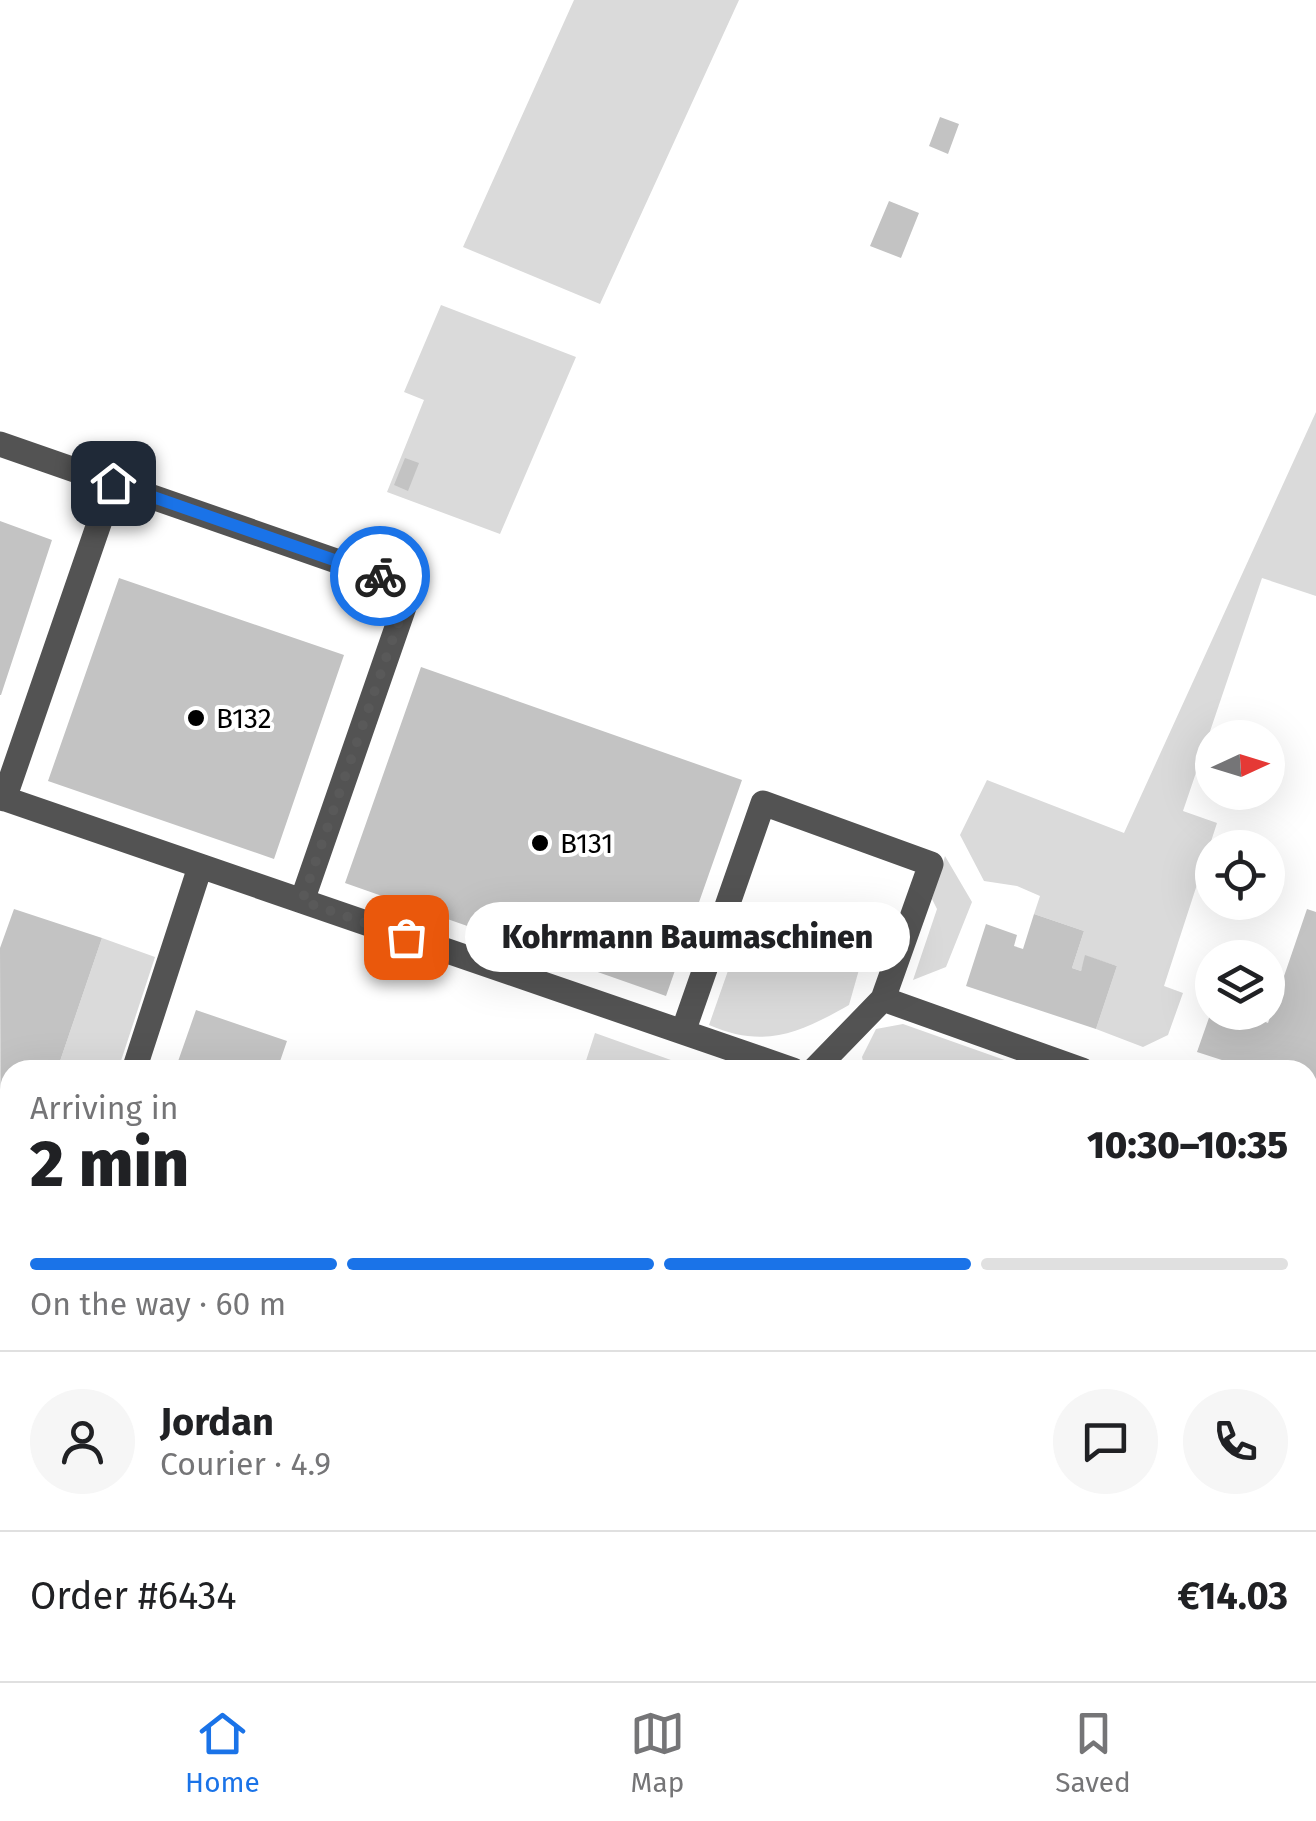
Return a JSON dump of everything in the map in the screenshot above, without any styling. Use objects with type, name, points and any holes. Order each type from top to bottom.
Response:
[{"type":"street","points":[[0,444],[411,586],[302,901]]},
{"type":"street","points":[[113,483],[2,798],[765,1060]]},
{"type":"street","points":[[682,1032],[763,803],[932,864],[883,998],[824,1060]]},
{"type":"street","points":[[137,1060],[200,867]]},
{"type":"street","points":[[883,998],[1054,1060]]},
{"type":"shaded area","points":[[574,0],[739,0],[600,304],[463,247]]},
{"type":"shaded area","points":[[441,305],[576,357],[500,534],[387,492],[424,400],[404,392]]},
{"type":"shaded area","points":[[1316,412],[1316,596],[1262,578],[1214,720],[1195,720],[1195,776],[1183,811],[1217,823],[1215,830],[1195,830],[1195,891],[1164,986],[1183,993],[1168,1035],[1143,1047],[1096,1029],[1117,966],[1086,956],[1081,971],[1072,968],[1084,931],[1034,914],[1040,896],[1017,886],[984,881],[960,835],[987,780],[1124,833]]},
{"type":"shaded area","points":[[945,856],[972,902],[946,967],[913,980],[937,909],[932,899]]},
{"type":"shaded area","points":[[744,925],[860,966],[849,1005],[798,1030],[765,1037],[709,1025]]},
{"type":"shaded area","points":[[102,938],[155,957],[121,1060],[60,1060]]},
{"type":"shaded area","points":[[903,1024],[1005,1060],[863,1060],[876,1029]]},
{"type":"shaded area","points":[[595,1033],[671,1060],[586,1060]]},
{"type":"building","points":[[940,117],[959,124],[948,154],[929,146]]},
{"type":"building","points":[[889,201],[919,213],[901,258],[870,246]]},
{"type":"building","points":[[405,458],[419,463],[408,491],[394,485]]},
{"type":"building","points":[[0,521],[52,540],[1,695],[0,695]]},
{"type":"building","name":"B132","points":[[119,578],[344,655],[274,859],[48,781]]},
{"type":"building","name":"B131","points":[[421,667],[742,780],[666,996],[345,883]]},
{"type":"building","points":[[14,909],[102,938],[60,1060],[0,1060],[0,948]]},
{"type":"building","points":[[1307,909],[1316,912],[1316,1060],[1222,1060],[1197,1052],[1205,1030],[1285,1030],[1285,973]]},
{"type":"building","points":[[1034,914],[1084,931],[1072,968],[1081,971],[1085,955],[1117,966],[1096,1029],[966,986],[986,924],[1017,935],[1014,946],[1023,949]]},
{"type":"building","points":[[196,1010],[287,1041],[280,1060],[178,1060]]},
{"type":"way so far","points":[[380,576],[411,586],[302,901],[406,937]]},
{"type":"place","name":"B132","points":[[196,718]]},
{"type":"place","name":"B131","points":[[540,843]]},
{"type":"place","name":"Kohrmann Baumaschinen","points":[[406,937]]},
{"type":"route","points":[[113,483],[380,576]]}]
